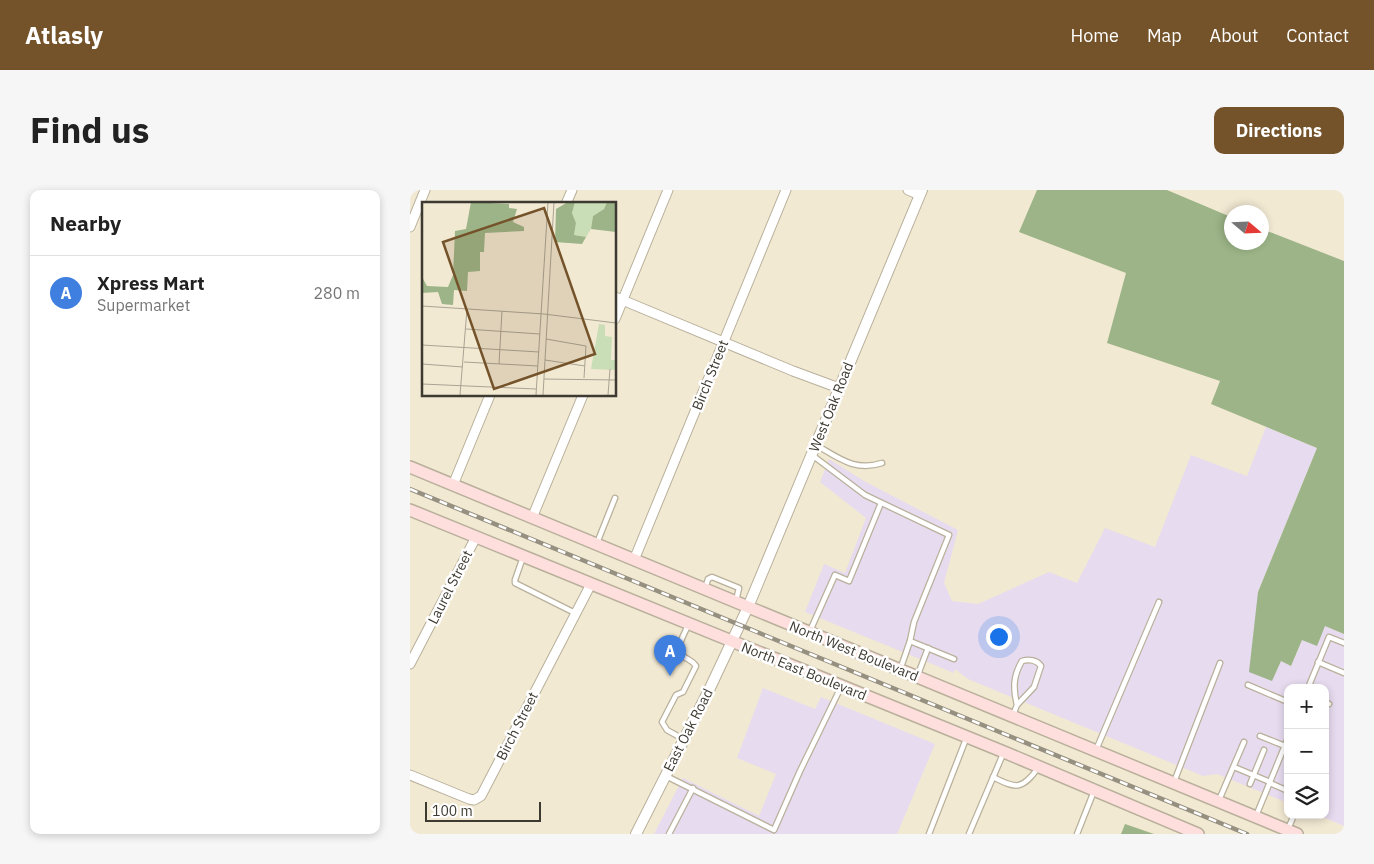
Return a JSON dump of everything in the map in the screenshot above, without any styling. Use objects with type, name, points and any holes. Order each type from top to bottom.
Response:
[{"type":"main road","name":"North West Boulevard","points":[[410,468],[1292,832]]},
{"type":"main road","name":"North East Boulevard","points":[[410,510],[1004,752],[1198,834]]},
{"type":"street","points":[[410,227],[425,190]]},
{"type":"street","points":[[567,202],[572,190]]},
{"type":"street","points":[[616,314],[619,299],[668,190]]},
{"type":"street","name":"Birch Street","points":[[634,560],[786,190]]},
{"type":"street","points":[[908,190],[921,192]]},
{"type":"street","name":"West Oak Road","points":[[740,625],[921,192]]},
{"type":"street","points":[[619,299],[839,388]]},
{"type":"street","points":[[453,485],[490,396]]},
{"type":"street","points":[[532,518],[583,396]]},
{"type":"street","name":"Laurel Street","points":[[410,664],[476,537]]},
{"type":"street","name":"Birch Street","points":[[410,775],[469,799],[474,800],[481,796],[591,584]]},
{"type":"street","name":"East Oak Road","points":[[636,834],[740,625]]},
{"type":"lane","points":[[814,450],[861,467],[882,463]]},
{"type":"lane","points":[[814,450],[865,495],[949,535],[914,622],[900,670]]},
{"type":"lane","points":[[596,545],[615,498]]},
{"type":"lane","points":[[810,632],[835,575],[849,581],[881,503]]},
{"type":"lane","points":[[523,556],[515,583],[575,613]]},
{"type":"lane","points":[[1096,751],[1159,602]]},
{"type":"lane","points":[[684,739],[667,730],[662,722],[676,695],[683,692],[696,666],[683,656],[679,650],[689,624]]},
{"type":"lane","points":[[1310,684],[1329,637],[1344,643]]},
{"type":"lane","points":[[910,641],[954,659]]},
{"type":"lane","points":[[917,677],[928,648]]},
{"type":"lane","points":[[1013,716],[1016,705],[1014,683],[1018,668],[1022,661],[1028,659],[1039,663],[1041,666],[1034,687],[1016,705]]},
{"type":"lane","points":[[1318,662],[1344,673]]},
{"type":"lane","points":[[1174,783],[1220,663]]},
{"type":"lane","points":[[1248,685],[1284,700]]},
{"type":"lane","points":[[774,830],[841,686]]},
{"type":"lane","points":[[1256,817],[1284,746],[1260,736]]},
{"type":"lane","points":[[929,834],[967,737]]},
{"type":"lane","points":[[1219,802],[1244,742]]},
{"type":"lane","points":[[1250,784],[1264,750]]},
{"type":"lane","points":[[969,834],[1004,752]]},
{"type":"lane","points":[[993,777],[1012,785],[1020,786],[1032,777],[1039,767]]},
{"type":"lane","points":[[1234,767],[1284,789]]},
{"type":"lane","points":[[665,776],[693,788],[781,834]]},
{"type":"lane","points":[[669,834],[693,788]]},
{"type":"lane","points":[[1077,834],[1094,791]]},
{"type":"lane","points":[[1292,832],[1294,819]]},
{"type":"shaded area","points":[[1266,427],[1317,448],[1258,592],[1281,661],[1291,666],[1302,640],[1325,626],[1344,634],[1344,826],[1327,819],[1329,819],[1329,684],[1284,684],[1284,801],[1217,774],[1203,776],[968,679],[955,669],[954,673],[805,612],[824,564],[845,573],[866,518],[820,482],[829,459],[864,481],[958,530],[944,583],[952,601],[978,604],[1049,572],[1077,583],[1105,528],[1155,547],[1191,455],[1247,476]]},
{"type":"shaded area","points":[[763,688],[815,709],[821,697],[935,744],[897,834],[654,834],[683,778],[759,816],[776,774],[737,758]]},
{"type":"green space","points":[[1037,190],[1167,190],[1224,214],[1224,250],[1269,250],[1269,232],[1344,261],[1344,634],[1325,626],[1317,646],[1302,640],[1291,666],[1281,661],[1272,681],[1249,672],[1258,592],[1317,448],[1211,404],[1220,381],[1107,343],[1126,273],[1019,232]]},
{"type":"green space","points":[[1125,824],[1154,834],[1121,834]]},
{"type":"railway","points":[[410,489],[1247,834]]},
{"type":"place","name":"Xpress Mart","points":[[670,676]]}]
